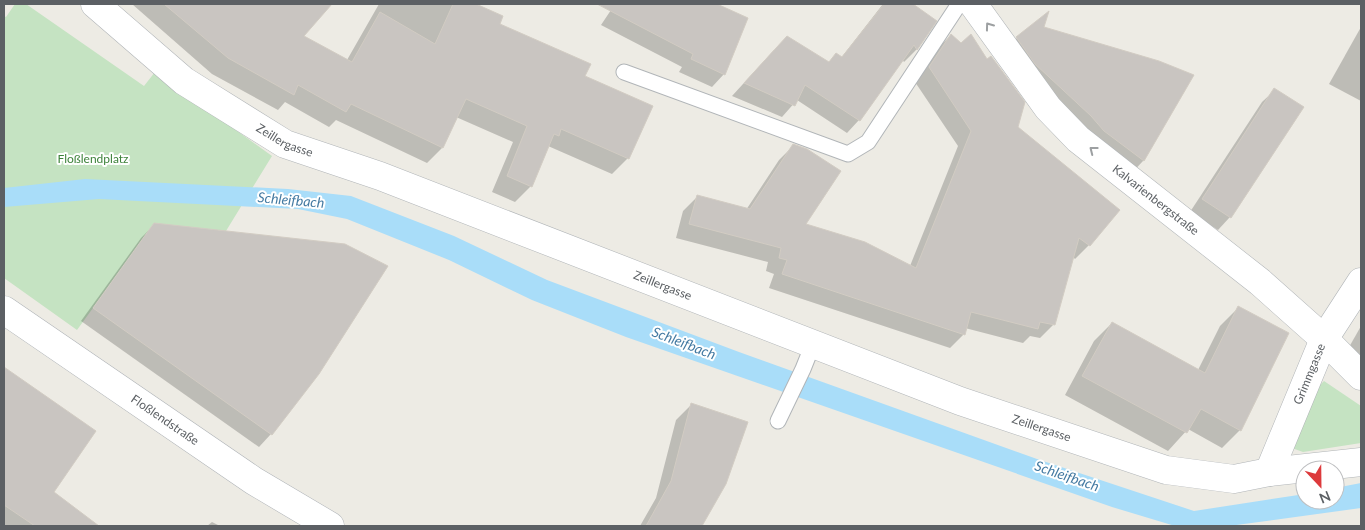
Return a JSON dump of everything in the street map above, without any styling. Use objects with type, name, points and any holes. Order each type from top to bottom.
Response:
[{"type":"street","name":"Zeillergasse","points":[[95,4],[184,81],[285,144],[380,176],[960,401],[1166,470],[1234,479],[1269,472]]},
{"type":"street","name":"Kalvarienbergstraße","points":[[973,4],[1048,108],[1078,139],[1260,282],[1324,339],[1361,376]]},
{"type":"street","name":"Grimmgasse","points":[[1269,472],[1324,339],[1361,282]]},
{"type":"street","name":"Floßlendstraße","points":[[4,310],[254,480],[330,526]]},
{"type":"street","points":[[1269,472],[1361,462]]},
{"type":"lane","points":[[624,72],[848,154],[868,142],[959,4]]},
{"type":"lane","points":[[778,420],[813,344]]},
{"type":"green space","name":"Floßlendplatz","points":[[15,4],[26,4],[144,86],[155,72],[272,156],[226,231],[154,224],[77,330],[4,278],[4,16],[6,17]]},
{"type":"green space","points":[[1324,381],[1361,406],[1361,443],[1303,452],[1289,447],[1319,386]]},
{"type":"water","name":"Schleifbach","points":[[85,179],[288,189],[351,196],[454,236],[547,280],[739,352],[1037,459],[1194,511],[1295,496],[1295,510],[1345,510],[1345,486],[1361,483],[1361,508],[1229,526],[1175,526],[1112,507],[626,337],[532,300],[449,260],[347,219],[298,209],[99,199],[4,207],[4,188]]},
{"type":"building","points":[[164,4],[332,4],[304,36],[352,62],[380,12],[435,44],[453,4],[476,4],[503,16],[500,24],[591,64],[585,76],[653,106],[629,159],[561,129],[559,136],[554,134],[532,187],[507,176],[527,126],[466,99],[443,148],[351,104],[346,112],[298,85],[294,95],[228,58]]},
{"type":"building","points":[[597,4],[717,4],[748,18],[725,75],[691,59],[693,54]]},
{"type":"building","points":[[884,4],[913,4],[937,21],[917,50],[914,45],[860,121],[805,85],[795,106],[744,83],[787,36],[829,62],[836,53],[842,57]]},
{"type":"building","points":[[1049,11],[1044,27],[1159,61],[1194,75],[1144,161],[1104,131],[1091,116],[1035,64],[1016,37]]},
{"type":"building","points":[[951,34],[961,43],[971,34],[987,59],[991,56],[1025,102],[1018,127],[1120,210],[1090,246],[1079,238],[1055,325],[1040,322],[1038,329],[971,312],[965,335],[782,274],[787,260],[779,258],[781,248],[689,224],[697,195],[750,209],[793,144],[807,149],[841,171],[806,224],[865,242],[916,268],[971,131],[929,67]]},
{"type":"building","points":[[1274,88],[1304,107],[1231,218],[1202,199]]},
{"type":"building","points":[[154,223],[345,244],[388,266],[319,374],[272,435],[93,308]]},
{"type":"building","points":[[1238,306],[1289,333],[1241,431],[1201,409],[1187,433],[1082,376],[1112,322],[1205,373]]},
{"type":"building","points":[[4,367],[96,431],[54,492],[99,526],[35,526],[4,505]]},
{"type":"building","points":[[691,403],[748,422],[726,484],[702,526],[646,526],[671,481]]}]
